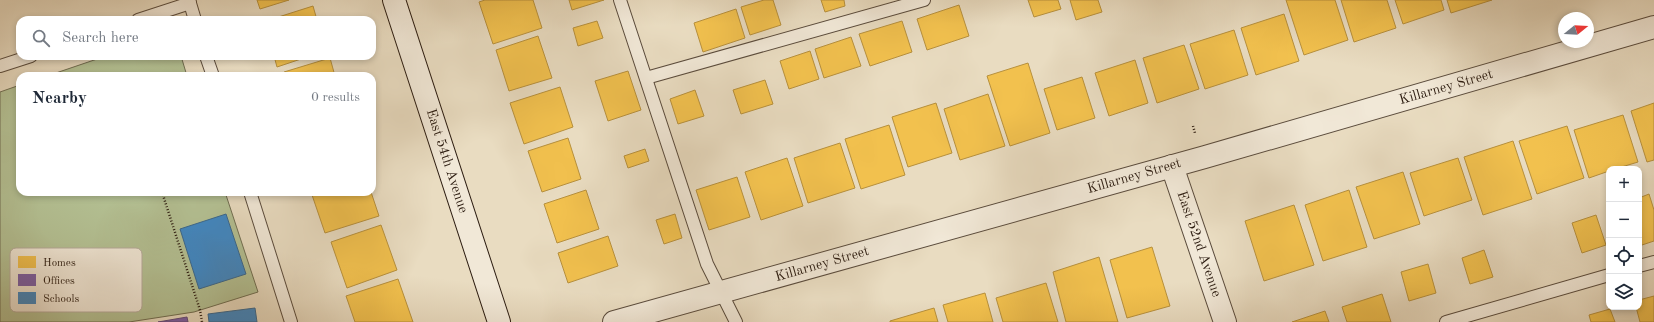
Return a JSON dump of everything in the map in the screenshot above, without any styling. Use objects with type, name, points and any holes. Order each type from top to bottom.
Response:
[{"type":"street","name":"East 54th Avenue","points":[[394,0],[499,322]]},
{"type":"street","name":"Killarney Street","points":[[614,322],[1172,166],[1654,27]]},
{"type":"street","name":"East 52nd Avenue","points":[[1172,166],[1225,322]]},
{"type":"lane","points":[[620,0],[707,264],[736,322]]},
{"type":"lane","points":[[646,78],[924,0]]},
{"type":"lane","points":[[149,16],[189,1],[194,16]]},
{"type":"lane","points":[[0,66],[19,60]]},
{"type":"lane","points":[[207,60],[212,72]]},
{"type":"lane","points":[[251,196],[291,322]]},
{"type":"lane","points":[[1642,265],[1654,262]]},
{"type":"lane","points":[[1446,322],[1606,276]]},
{"type":"path","points":[[163,196],[200,310],[202,322]]},
{"type":"green space","points":[[94,60],[182,60],[186,72],[59,72]]},
{"type":"green space","points":[[16,86],[16,196],[226,196],[258,292],[194,312],[129,322],[0,322],[0,92]]},
{"type":"building: Homes","points":[[257,0],[289,0],[260,9]]},
{"type":"building: Homes","points":[[485,0],[533,0],[542,28],[493,44],[479,2]]},
{"type":"building: Homes","points":[[569,0],[604,0],[572,10]]},
{"type":"building: Homes","points":[[764,0],[773,0],[781,25],[750,35],[741,7]]},
{"type":"building: Homes","points":[[821,0],[844,0],[845,6],[825,12]]},
{"type":"building: Homes","points":[[1028,0],[1058,0],[1061,9],[1034,17]]},
{"type":"building: Homes","points":[[1070,0],[1098,0],[1102,12],[1076,20]]},
{"type":"building: Homes","points":[[1286,0],[1335,0],[1348,40],[1304,55]]},
{"type":"building: Homes","points":[[1341,0],[1387,0],[1396,28],[1354,42]]},
{"type":"building: Homes","points":[[1395,0],[1441,0],[1444,10],[1403,24]]},
{"type":"building: Homes","points":[[1447,0],[1492,0],[1451,13]]},
{"type":"building: Homes","points":[[959,5],[969,36],[927,50],[917,19]]},
{"type":"building: Homes","points":[[313,6],[316,16],[282,16]]},
{"type":"building: Homes","points":[[736,9],[745,38],[703,52],[694,23]]},
{"type":"building: Homes","points":[[1284,14],[1299,61],[1256,75],[1241,28]]},
{"type":"building: Homes","points":[[597,21],[603,38],[578,46],[573,28]]},
{"type":"building: Homes","points":[[902,21],[912,52],[870,66],[859,34]]},
{"type":"building: Homes","points":[[1234,30],[1248,75],[1205,89],[1190,44]]},
{"type":"building: Homes","points":[[538,36],[552,78],[509,91],[496,50]]},
{"type":"building: Homes","points":[[851,37],[861,66],[824,78],[815,49]]},
{"type":"building: Homes","points":[[1184,45],[1199,89],[1157,103],[1143,58]]},
{"type":"building: Homes","points":[[810,51],[819,79],[789,89],[780,61]]},
{"type":"building: Homes","points":[[275,60],[298,60],[277,67]]},
{"type":"building: Homes","points":[[323,60],[331,60],[334,72],[284,72]]},
{"type":"building: Homes","points":[[1135,60],[1148,103],[1109,116],[1095,73]]},
{"type":"building: Homes","points":[[1028,63],[1050,133],[1010,146],[987,76]]},
{"type":"building: Homes","points":[[628,71],[641,110],[608,121],[595,81]]},
{"type":"building: Homes","points":[[1082,77],[1095,118],[1057,130],[1044,89]]},
{"type":"building: Homes","points":[[765,80],[773,104],[741,114],[733,90]]},
{"type":"building: Homes","points":[[560,87],[573,127],[524,144],[510,103]]},
{"type":"building: Homes","points":[[695,90],[704,116],[678,124],[670,99]]},
{"type":"building: Homes","points":[[988,94],[1005,146],[960,160],[944,109]]},
{"type":"building: Homes","points":[[936,103],[952,153],[908,167],[892,117]]},
{"type":"building: Homes","points":[[1654,103],[1654,160],[1647,162],[1631,111]]},
{"type":"building: Homes","points":[[1623,115],[1638,162],[1625,166],[1606,166],[1606,172],[1589,178],[1574,130]]},
{"type":"building: Homes","points":[[889,125],[905,175],[861,189],[845,139]]},
{"type":"building: Homes","points":[[1567,126],[1584,178],[1537,194],[1519,141]]},
{"type":"building: Homes","points":[[568,138],[581,179],[542,192],[528,151]]},
{"type":"building: Homes","points":[[1513,141],[1532,199],[1483,215],[1464,157]]},
{"type":"building: Homes","points":[[840,143],[855,188],[808,203],[794,158]]},
{"type":"building: Homes","points":[[645,149],[649,161],[628,168],[624,156]]},
{"type":"building: Homes","points":[[787,158],[803,206],[761,220],[745,172]]},
{"type":"building: Homes","points":[[1458,158],[1472,200],[1424,216],[1410,173]]},
{"type":"building: Homes","points":[[1403,172],[1420,224],[1374,239],[1356,187]]},
{"type":"building: Homes","points":[[737,177],[750,217],[709,230],[696,190]]},
{"type":"building: Homes","points":[[586,190],[599,229],[557,243],[544,204]]},
{"type":"building: Homes","points":[[1349,190],[1367,247],[1323,261],[1305,205]]},
{"type":"building: Homes","points":[[1649,194],[1654,210],[1654,241],[1642,245],[1642,202],[1642,197]]},
{"type":"building: Homes","points":[[312,196],[372,196],[379,216],[325,233]]},
{"type":"building: Homes","points":[[1294,205],[1314,265],[1264,281],[1245,221]]},
{"type":"building: Homes","points":[[675,214],[682,238],[664,244],[656,220]]},
{"type":"building: Homes","points":[[1596,215],[1606,245],[1582,253],[1572,223]]},
{"type":"building: Homes","points":[[381,225],[397,270],[347,288],[331,242]]},
{"type":"building: Homes","points":[[608,236],[618,266],[568,283],[558,253]]},
{"type":"building: Homes","points":[[1152,247],[1170,306],[1127,318],[1110,260]]},
{"type":"building: Homes","points":[[1484,250],[1493,277],[1470,284],[1462,258]]},
{"type":"building: Homes","points":[[1099,257],[1118,322],[1066,322],[1053,272]]},
{"type":"building: Homes","points":[[1428,264],[1436,293],[1409,301],[1401,272]]},
{"type":"building: Homes","points":[[398,279],[413,322],[355,322],[346,296]]},
{"type":"building: Homes","points":[[1046,283],[1058,322],[1003,322],[996,298]]},
{"type":"building: Homes","points":[[985,293],[993,322],[948,322],[943,305]]},
{"type":"building: Homes","points":[[1382,294],[1391,322],[1347,322],[1342,307]]},
{"type":"building: Homes","points":[[1654,296],[1654,322],[1640,322],[1637,310],[1642,310],[1642,299]]},
{"type":"building: Homes","points":[[934,308],[938,322],[890,322],[890,321]]},
{"type":"building: Homes","points":[[1610,310],[1615,322],[1591,322],[1589,315]]},
{"type":"building: Homes","points":[[1325,311],[1329,322],[1292,322]]},
{"type":"building: Offices","points":[[187,317],[188,322],[158,322]]},
{"type":"building: Schools","points":[[226,214],[246,274],[199,289],[180,229]]},
{"type":"building: Schools","points":[[255,308],[257,322],[209,322],[208,314]]}]
